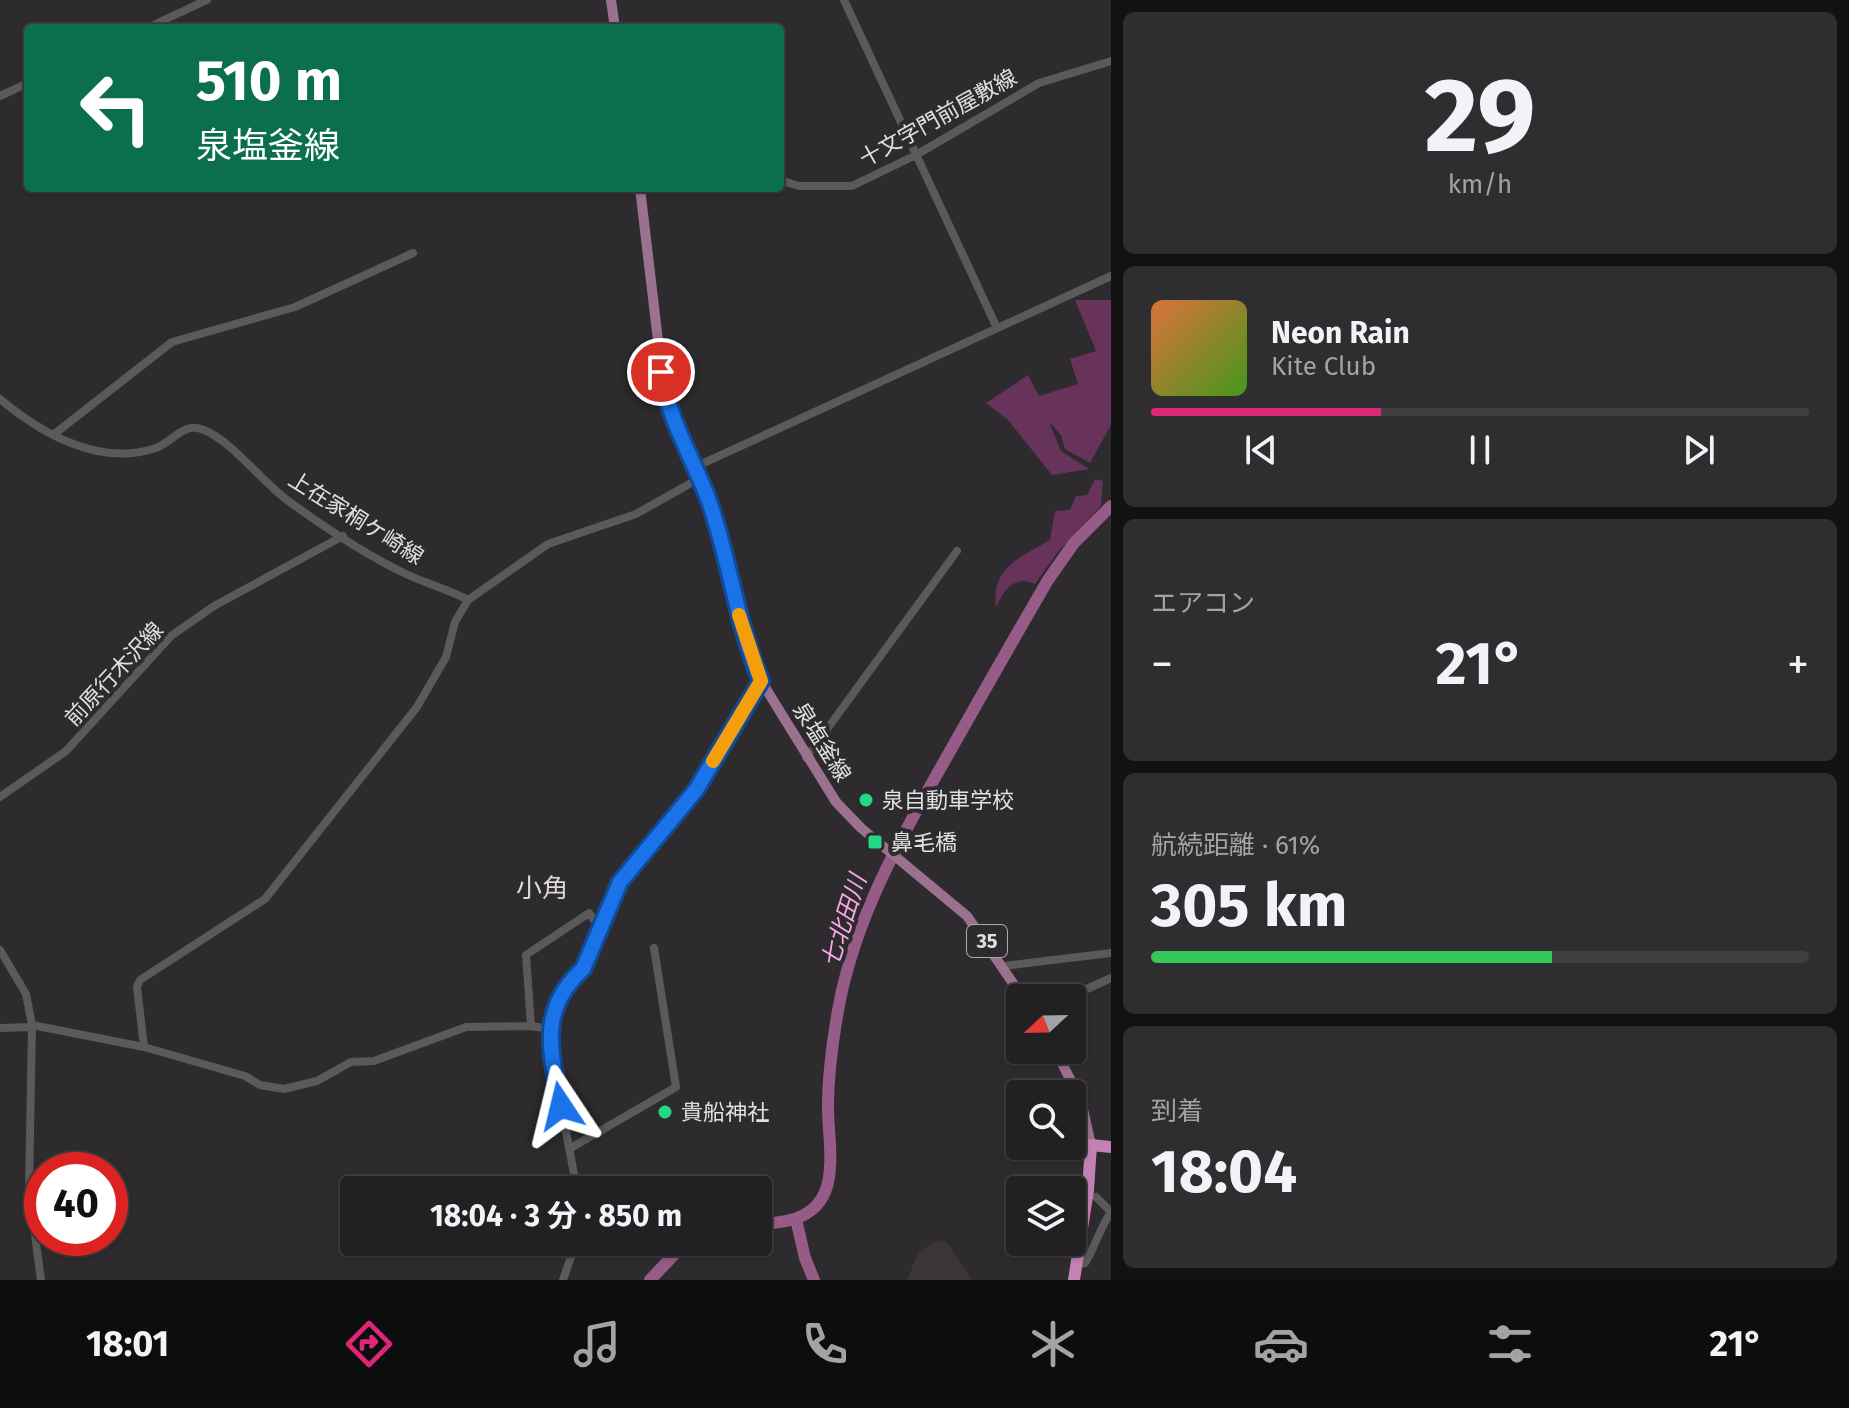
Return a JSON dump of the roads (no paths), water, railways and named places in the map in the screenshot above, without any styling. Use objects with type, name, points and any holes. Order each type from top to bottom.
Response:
[{"type":"highway","points":[[1074,1280],[1091,1145],[1111,1147]]},
{"type":"main road","points":[[611,0],[614,24]]},
{"type":"main road","name":"泉塩釜線","points":[[640,192],[665,400],[711,507],[748,646],[761,681],[836,802],[973,923],[1004,966]]},
{"type":"main road","name":"35","points":[[1004,966],[1015,984]]},
{"type":"main road","points":[[1062,1064],[1081,1100],[1091,1145]]},
{"type":"street","points":[[156,24],[207,0]]},
{"type":"street","points":[[844,0],[997,328]]},
{"type":"street","name":"十文字門前屋敷線","points":[[784,181],[799,186],[852,186],[916,155],[1039,83],[1111,61]]},
{"type":"street","points":[[0,96],[24,85]]},
{"type":"street","points":[[53,435],[172,342],[295,307],[413,253]]},
{"type":"street","points":[[695,467],[1111,276]]},
{"type":"street","name":"上在家桐ケ崎線","points":[[0,399],[53,435],[104,454],[153,449],[183,430],[200,428],[230,447],[255,474],[287,500],[343,536],[409,576],[440,585],[468,600]]},
{"type":"street","points":[[144,1047],[137,987],[140,980],[265,899],[417,707],[446,657],[455,622],[468,600],[548,544],[636,514],[700,478]]},
{"type":"street","name":"前原行木沢線","points":[[0,797],[66,751],[171,636],[214,606],[343,536]]},
{"type":"street","points":[[806,758],[957,551]]},
{"type":"street","points":[[574,1176],[550,1029],[563,991],[583,969],[626,872],[696,790],[761,681]]},
{"type":"street","points":[[531,1026],[526,955],[589,913],[600,928]]},
{"type":"street","points":[[569,1149],[676,1087],[654,948]]},
{"type":"street","points":[[0,950],[26,994],[32,1026],[29,1190],[41,1280]]},
{"type":"street","points":[[1004,966],[1111,953]]},
{"type":"street","points":[[1086,989],[1111,978]]},
{"type":"street","points":[[0,1028],[32,1026],[144,1047],[245,1076],[260,1085],[284,1089],[317,1081],[351,1062],[374,1061],[466,1027],[531,1026],[550,1029]]},
{"type":"street","points":[[1076,1265],[1088,1259],[1096,1236],[1111,1212],[1096,1197]]},
{"type":"street","points":[[563,1280],[571,1256]]},
{"type":"waterway","name":"七北田川","points":[[772,1222],[806,1214],[820,1201],[828,1183],[828,1095],[839,1005],[857,940],[882,878],[912,818],[1048,580],[1074,543],[1111,506]]},
{"type":"waterway","points":[[796,1219],[805,1258],[814,1280]]},
{"type":"waterway","name":"七北田川","points":[[650,1280],[673,1256]]},
{"type":"place","name":"泉自動車学校","points":[[866,800]]},
{"type":"place","name":"鼻毛橋","points":[[875,842]]},
{"type":"place","name":"貴船神社","points":[[665,1112]]},
{"type":"district","name":"小角","points":[[542,888]]}]
